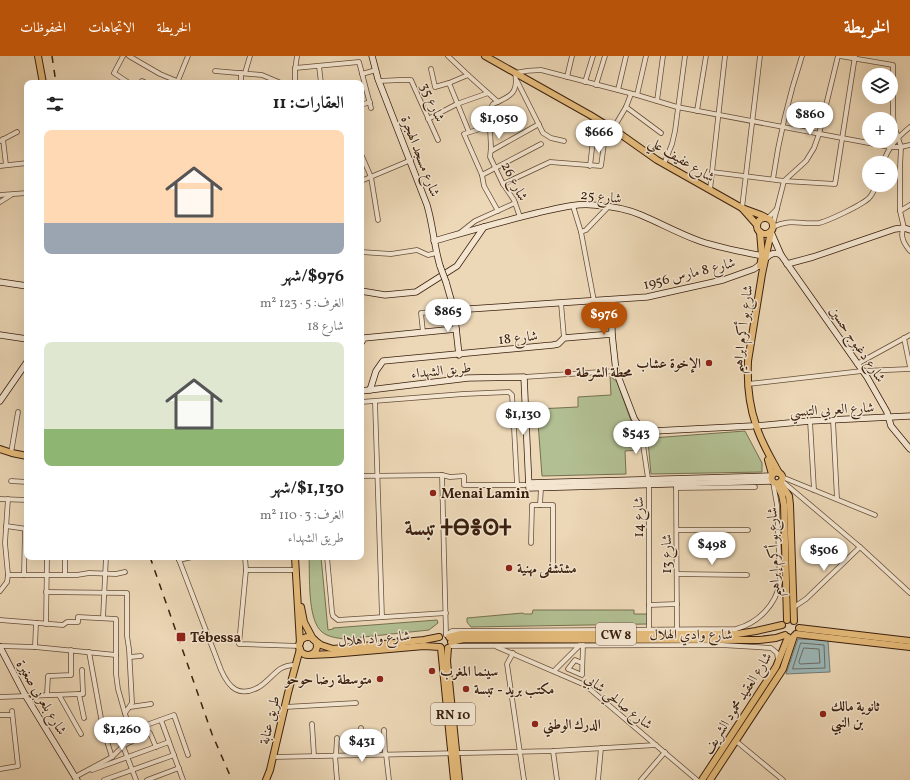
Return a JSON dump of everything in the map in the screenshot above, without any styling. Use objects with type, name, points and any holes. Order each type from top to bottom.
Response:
[{"type":"main road","points":[[38,56],[42,80]]},
{"type":"main road","name":"شارع عفيف علي","points":[[486,56],[614,129],[664,164],[742,208],[767,218]]},
{"type":"main road","name":"شارع عفيف علي","points":[[742,208],[757,225]]},
{"type":"main road","points":[[767,218],[773,228],[766,234],[760,232],[757,225],[759,220],[767,218]]},
{"type":"main road","name":"شارع بو أكرم ابراهيم","points":[[773,228],[761,264],[744,372],[745,385],[754,426],[777,479]]},
{"type":"main road","name":"شارع بو أكرم ابراهيم","points":[[754,426],[748,384],[748,361],[764,257],[760,232]]},
{"type":"main road","points":[[4,451],[24,455]]},
{"type":"main road","name":"شارع بو أكرم إبراهيم","points":[[777,479],[789,496],[794,621]]},
{"type":"main road","name":"شارع بو أكرم إبراهيم","points":[[777,479],[784,505],[787,620]]},
{"type":"main road","points":[[294,560],[300,646],[303,653],[308,655]]},
{"type":"main road","points":[[295,665],[308,655],[315,652],[317,648],[306,626],[302,612],[298,560]]},
{"type":"main road","points":[[787,620],[794,621],[792,634],[782,630],[782,625],[787,620]]},
{"type":"main road","name":"شارع وادي الهلال","points":[[449,642],[461,634],[726,634],[756,632],[782,625]]},
{"type":"main road","name":"شارع وادي الهلال","points":[[449,642],[464,639],[759,640],[792,634],[910,640]]},
{"type":"main road","name":"شارع وادي الهلال","points":[[792,634],[910,647]]},
{"type":"main road","name":"شارع العقيد محمود الشريف","points":[[702,780],[779,663],[792,634]]},
{"type":"main road","name":"شارع العقيد محمود الشريف","points":[[710,780],[783,669],[792,634]]},
{"type":"main road","name":"شارع واد اهلال","points":[[308,655],[424,646],[445,649],[449,642],[442,635],[424,640],[333,649],[314,640]]},
{"type":"main road","points":[[439,637],[438,644],[440,648]]},
{"type":"main road","points":[[300,646],[306,638],[314,640]]},
{"type":"main road","name":"RN 10","points":[[449,642],[447,661],[453,712],[454,780]]},
{"type":"main road","name":"طريق عنابة","points":[[267,778],[300,646]]},
{"type":"main road","name":"RN 10","points":[[440,648],[453,754],[459,780]]},
{"type":"street","points":[[123,56],[114,73],[124,80]]},
{"type":"street","points":[[129,56],[173,80]]},
{"type":"street","points":[[178,80],[188,56]]},
{"type":"street","points":[[242,80],[250,56]]},
{"type":"street","points":[[295,80],[297,56]]},
{"type":"street","name":"شارع مسجد الهجرة","points":[[372,56],[379,81],[429,210],[436,253],[454,310],[458,355]]},
{"type":"street","points":[[448,56],[498,102]]},
{"type":"street","points":[[567,77],[572,56]]},
{"type":"street","points":[[585,82],[593,56]]},
{"type":"street","points":[[596,85],[605,56]]},
{"type":"street","points":[[618,90],[626,56]]},
{"type":"street","points":[[637,95],[646,56]]},
{"type":"street","points":[[657,101],[663,56]]},
{"type":"street","points":[[664,164],[672,144],[685,56]]},
{"type":"street","points":[[697,111],[706,56]]},
{"type":"street","points":[[710,190],[725,56]]},
{"type":"street","points":[[742,208],[760,56]]},
{"type":"street","points":[[773,178],[782,127],[791,89],[802,56]]},
{"type":"street","points":[[773,228],[784,181],[806,161],[814,148],[839,56],[854,57],[893,65],[893,112]]},
{"type":"street","points":[[712,172],[773,178],[784,181],[834,184],[854,57]]},
{"type":"street","points":[[295,68],[359,62],[364,80]]},
{"type":"street","points":[[319,66],[320,80]]},
{"type":"street","points":[[431,69],[435,87],[468,75]]},
{"type":"street","points":[[362,74],[376,70]]},
{"type":"street","points":[[564,141],[551,138],[543,133],[516,81],[515,73],[541,70],[677,107],[862,142]]},
{"type":"street","points":[[215,71],[262,75],[272,80]]},
{"type":"street","name":"شارع 35","points":[[379,81],[411,80],[438,140]]},
{"type":"street","points":[[364,81],[372,108]]},
{"type":"street","name":"شارع 26","points":[[516,81],[514,92],[509,98],[493,104],[489,112],[489,126],[490,157],[503,184],[515,203],[520,217]]},
{"type":"street","points":[[448,83],[469,132]]},
{"type":"street","points":[[428,119],[457,104],[488,93]]},
{"type":"street","points":[[503,184],[550,162],[601,166],[604,144],[609,139],[631,94]]},
{"type":"street","points":[[364,104],[370,102]]},
{"type":"street","points":[[626,106],[661,132]]},
{"type":"street","points":[[491,151],[538,124]]},
{"type":"street","points":[[489,126],[464,134],[482,175],[484,186],[498,211]]},
{"type":"street","points":[[898,137],[910,127]]},
{"type":"street","points":[[6,165],[1,140],[17,132]]},
{"type":"street","points":[[590,166],[593,140]]},
{"type":"street","points":[[898,140],[901,147],[900,211],[904,228],[901,236],[910,251]]},
{"type":"street","points":[[482,175],[541,144]]},
{"type":"street","points":[[901,147],[910,145]]},
{"type":"street","points":[[364,180],[410,160]]},
{"type":"street","points":[[364,161],[371,177],[378,220]]},
{"type":"street","points":[[0,166],[24,163]]},
{"type":"street","points":[[773,228],[783,222],[812,223],[826,221],[867,200],[874,192]]},
{"type":"street","points":[[0,195],[24,193]]},
{"type":"street","points":[[0,202],[12,194]]},
{"type":"street","points":[[459,234],[475,221],[515,203]]},
{"type":"street","name":"شارع 25","points":[[434,241],[520,217],[573,206],[593,204],[608,206],[640,215],[709,244],[764,257]]},
{"type":"street","points":[[900,211],[910,205]]},
{"type":"street","points":[[573,206],[581,232],[594,301]]},
{"type":"street","points":[[581,232],[586,230],[608,206]]},
{"type":"street","points":[[767,218],[777,209]]},
{"type":"street","points":[[364,292],[385,295],[416,292],[457,266],[484,227]]},
{"type":"street","name":"شارع دغبوج حسين","points":[[773,228],[781,255],[862,371],[887,412],[891,426],[910,449]]},
{"type":"street","points":[[788,264],[895,229],[904,228],[910,230]]},
{"type":"street","points":[[364,252],[391,254],[417,250],[428,254],[436,253]]},
{"type":"street","points":[[764,257],[777,253],[781,255]]},
{"type":"street","name":"شارع 8 مارس 1956","points":[[454,310],[647,297],[723,280],[754,269],[761,264]]},
{"type":"street","points":[[0,282],[24,286]]},
{"type":"street","points":[[612,300],[612,334],[616,371],[634,418],[643,429]]},
{"type":"street","points":[[561,303],[564,338]]},
{"type":"street","points":[[423,332],[421,313],[454,310]]},
{"type":"street","points":[[364,338],[456,329]]},
{"type":"street","name":"شارع 18","points":[[370,390],[376,371],[383,361],[553,345],[558,344],[564,338],[612,334]]},
{"type":"street","points":[[0,335],[24,339]]},
{"type":"street","points":[[857,364],[910,335]]},
{"type":"street","points":[[748,384],[862,371],[910,368],[904,338]]},
{"type":"street","points":[[0,402],[24,366]]},
{"type":"street","name":"طريق الشهداء","points":[[364,391],[468,378],[524,377],[616,371]]},
{"type":"street","points":[[524,377],[528,485]]},
{"type":"street","points":[[364,402],[508,392],[511,394],[518,484]]},
{"type":"street","points":[[375,402],[382,616]]},
{"type":"street","points":[[4,451],[18,412]]},
{"type":"street","name":"شارع العربي التبسي","points":[[643,429],[654,431],[910,416]]},
{"type":"street","points":[[834,420],[837,499]]},
{"type":"street","points":[[810,421],[814,490]]},
{"type":"street","name":"شارع 14","points":[[643,429],[642,438],[648,483],[649,630]]},
{"type":"street","points":[[442,475],[446,613],[449,642]]},
{"type":"street","points":[[364,476],[464,476],[464,485],[676,483],[777,479],[814,490],[875,515]]},
{"type":"street","points":[[777,479],[860,547],[910,593]]},
{"type":"street","name":"شارع بو أكرم إبراهيم","points":[[764,613],[775,598],[780,582],[777,479]]},
{"type":"street","points":[[11,481],[24,482]]},
{"type":"street","points":[[528,485],[541,488],[648,483]]},
{"type":"street","points":[[676,483],[755,487]]},
{"type":"street","name":"شارع 13","points":[[676,483],[677,629]]},
{"type":"street","points":[[540,505],[541,488]]},
{"type":"street","points":[[0,499],[24,500]]},
{"type":"street","points":[[0,591],[7,582],[8,575],[5,543],[8,499]]},
{"type":"street","points":[[531,543],[532,505],[553,505],[553,569]]},
{"type":"street","points":[[6,526],[24,529]]},
{"type":"street","points":[[676,530],[748,530]]},
{"type":"street","points":[[794,607],[806,599],[860,547]]},
{"type":"street","points":[[24,575],[25,560]]},
{"type":"street","points":[[46,624],[47,560]]},
{"type":"street","points":[[65,560],[65,574]]},
{"type":"street","points":[[103,618],[106,560]]},
{"type":"street","points":[[178,560],[221,670],[229,686],[236,690],[246,692],[260,686],[281,668],[295,665]]},
{"type":"street","points":[[245,560],[246,570],[239,644],[300,646]]},
{"type":"street","points":[[327,560],[332,612],[335,618],[340,620],[382,616],[446,613]]},
{"type":"street","points":[[246,570],[295,570]]},
{"type":"street","points":[[8,575],[77,575],[105,573],[116,574],[125,572]]},
{"type":"street","points":[[677,574],[747,575]]},
{"type":"street","points":[[46,592],[127,592],[127,636],[130,657],[132,703],[126,713]]},
{"type":"street","points":[[649,604],[677,604]]},
{"type":"street","name":"شارع وادي الهلال","points":[[714,630],[726,634],[750,624],[764,613]]},
{"type":"street","points":[[0,620],[63,625],[67,622],[78,622],[78,617],[116,619],[116,674],[118,690],[126,713],[131,742]]},
{"type":"street","points":[[35,647],[36,623]]},
{"type":"street","name":"شارع وادي الهلال","points":[[736,629],[452,631],[449,642],[495,646],[722,645],[771,648],[777,653],[779,663]]},
{"type":"street","points":[[581,645],[582,663]]},
{"type":"street","points":[[554,671],[581,645]]},
{"type":"street","points":[[0,646],[71,650],[116,656]]},
{"type":"street","name":"شارع بلعربي صغيرة","points":[[0,646],[2,654],[26,696],[78,777]]},
{"type":"street","name":"شارع صالحي شابي","points":[[495,646],[585,685],[697,780]]},
{"type":"street","points":[[47,695],[48,676],[71,675],[71,650]]},
{"type":"street","points":[[89,652],[103,729],[112,757]]},
{"type":"street","points":[[513,653],[507,664],[524,780]]},
{"type":"street","points":[[130,657],[141,656]]},
{"type":"street","points":[[0,697],[82,694],[82,670]]},
{"type":"street","points":[[79,694],[84,718]]},
{"type":"street","points":[[59,695],[81,734]]},
{"type":"street","points":[[285,706],[356,703]]},
{"type":"street","points":[[130,707],[151,704]]},
{"type":"street","points":[[0,715],[12,713],[18,766],[0,769]]},
{"type":"street","points":[[130,731],[174,715],[188,755]]},
{"type":"street","points":[[161,720],[183,780]]},
{"type":"street","points":[[312,724],[314,756]]},
{"type":"street","points":[[361,728],[362,755]]},
{"type":"street","points":[[384,730],[385,754],[389,780]]},
{"type":"street","points":[[78,777],[112,757],[123,746],[150,733],[156,747]]},
{"type":"street","points":[[337,738],[335,755],[337,780]]},
{"type":"street","points":[[736,741],[783,780]]},
{"type":"street","points":[[78,777],[169,742]]},
{"type":"street","points":[[273,757],[553,751],[656,745]]},
{"type":"street","points":[[123,746],[136,780]]},
{"type":"street","points":[[598,780],[602,748]]},
{"type":"street","points":[[553,751],[557,780]]},
{"type":"street","points":[[641,780],[665,752]]},
{"type":"street","points":[[104,780],[174,755]]},
{"type":"street","points":[[147,780],[179,768]]},
{"type":"green space","points":[[610,376],[617,382],[634,429],[639,450],[625,451],[626,474],[542,476],[537,409],[578,407],[578,397],[611,395]]},
{"type":"green space","points":[[745,431],[762,463],[762,472],[651,474],[648,441],[652,438]]},
{"type":"green space","points":[[309,560],[321,560],[328,630],[333,628],[437,620],[438,623],[429,630],[345,639],[333,637],[322,632],[317,626],[310,597]]},
{"type":"green space","points":[[533,610],[634,610],[634,614],[647,614],[647,624],[471,627],[467,622],[467,618],[523,613],[532,614]]},
{"type":"water","points":[[798,639],[828,640],[830,672],[786,674]]},
{"type":"railway","points":[[52,56],[56,80]]},
{"type":"railway","points":[[151,560],[212,734],[232,780]]},
{"type":"place","name":"الإخوة عشاب","points":[[709,363]]},
{"type":"place","name":"محطة الشرطة","points":[[568,372]]},
{"type":"place","name":"Menai Lamin","points":[[433,493]]},
{"type":"place","name":"مشتشفى مهنية","points":[[509,568]]},
{"type":"place","name":"Tébessa","points":[[181,637]]},
{"type":"place","name":"سينما المغرب","points":[[432,671]]},
{"type":"place","name":"متوسطة رضا حوحو","points":[[380,679]]},
{"type":"place","name":"مكتب بريد - تبسة","points":[[466,689]]},
{"type":"place","name":"ثانوية مالك بن النبي","points":[[823,714]]},
{"type":"place","name":"الدرك الوطني","points":[[535,724]]},
{"type":"district","name":"تبسة ⵜⴱⴻⵙⵜ","points":[[458,527]]}]
